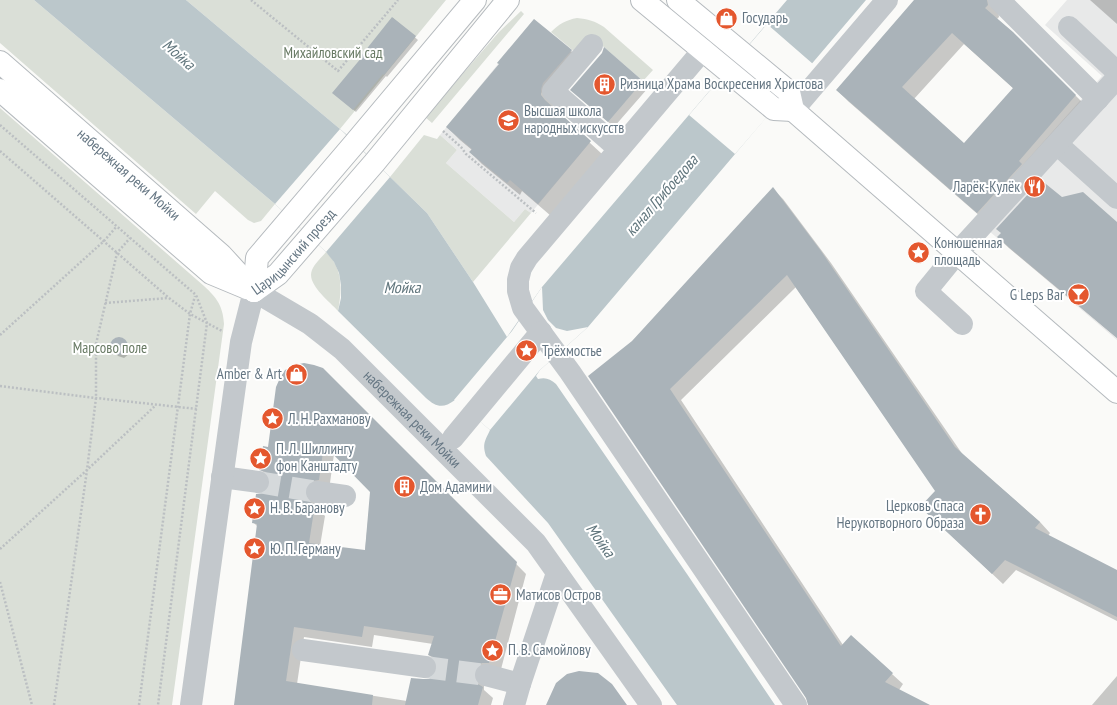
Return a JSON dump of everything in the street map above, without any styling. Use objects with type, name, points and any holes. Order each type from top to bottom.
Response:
[{"type":"main road","name":"Царицынский проезд","points":[[254,291],[257,258],[475,0]]},
{"type":"main road","name":"Царицынский проезд","points":[[254,291],[278,274],[375,162],[508,0]]},
{"type":"main road","points":[[642,0],[727,70],[785,103]]},
{"type":"main road","points":[[689,3],[742,53],[785,103],[1117,392]]},
{"type":"main road","name":"набережная реки Мойки","points":[[0,62],[221,255],[254,291]]},
{"type":"main road","name":"набережная реки Мойки","points":[[0,90],[211,273],[254,291]]},
{"type":"street","points":[[785,103],[887,0]]},
{"type":"street","points":[[999,0],[1098,99]]},
{"type":"street","points":[[1069,27],[1117,72]]},
{"type":"street","points":[[592,45],[553,91],[619,149]]},
{"type":"street","points":[[703,50],[526,258],[521,268],[518,280],[518,291],[524,308],[564,364],[796,705]]},
{"type":"street","points":[[962,324],[926,291],[957,253],[1117,78]]},
{"type":"street","points":[[1057,144],[1117,198]]},
{"type":"street","points":[[191,705],[241,342],[254,291]]},
{"type":"street","name":"набережная реки Мойки","points":[[254,291],[310,324],[342,349],[536,543],[651,705]]},
{"type":"street","points":[[453,438],[542,332]]},
{"type":"street","points":[[222,477],[258,482]]},
{"type":"street","points":[[317,492],[345,496]]},
{"type":"street","points":[[514,705],[557,573]]},
{"type":"street","points":[[303,650],[425,667]]},
{"type":"street","points":[[486,675],[520,684]]},
{"type":"path","points":[[251,0],[338,71],[398,0]]},
{"type":"path","points":[[0,125],[196,295],[207,323],[158,705]]},
{"type":"path","points":[[443,131],[461,147],[466,154],[488,170],[536,213]]},
{"type":"path","points":[[0,151],[169,298],[190,314],[224,332]]},
{"type":"path","points":[[0,335],[104,241],[116,226]]},
{"type":"path","points":[[54,705],[88,470],[96,398],[96,344],[117,253],[130,238]]},
{"type":"path","points":[[139,705],[190,314],[196,295],[200,290]]},
{"type":"path","points":[[105,303],[169,298]]},
{"type":"path","points":[[0,386],[197,409]]},
{"type":"path","points":[[0,549],[88,470],[156,405]]},
{"type":"path","points":[[0,582],[32,705]]},
{"type":"shaded area","points":[[1067,0],[1117,0],[1117,340],[975,219],[1102,76],[1045,25]]},
{"type":"shaded area","name":"Высшая школа народных искусств","points":[[534,19],[575,52],[538,97],[591,141],[531,213],[525,209],[514,222],[446,163],[457,150],[440,135]]},
{"type":"green space","points":[[0,0],[34,0],[275,204],[261,221],[254,223],[248,220],[215,191],[196,214],[0,43]]},
{"type":"green space","name":"Михайловский сад","points":[[186,0],[446,0],[340,129]]},
{"type":"green space","points":[[521,11],[524,14],[432,123],[425,117],[499,32]]},
{"type":"green space","points":[[577,18],[598,23],[604,27],[653,70],[643,81],[590,35],[575,52],[551,32],[563,23]]},
{"type":"green space","name":"Марсово поле","points":[[0,108],[204,286],[221,307],[224,324],[172,705],[0,705]]},
{"type":"green space","points":[[424,135],[437,139],[440,135],[457,150],[446,163],[514,222],[525,209],[531,213],[473,282],[427,213],[390,177]]},
{"type":"green space","points":[[326,252],[333,261],[339,274],[340,292],[338,311],[319,292],[312,281],[312,270]]},
{"type":"water","name":"Мойка","points":[[34,0],[186,0],[346,134],[427,213],[473,282],[507,337],[542,287],[787,0],[866,0],[588,327],[540,370],[536,376],[538,379],[548,379],[556,384],[775,705],[677,705],[548,523],[486,456],[484,445],[490,430],[455,400],[447,405],[440,406],[426,398],[338,311],[341,298],[339,273],[334,262],[326,252],[275,204]]},
{"type":"pier","points":[[767,24],[813,64],[735,154],[689,115]]},
{"type":"pier","points":[[340,129],[390,177],[326,252],[275,204]]},
{"type":"pier","points":[[542,287],[543,310],[548,320],[556,328],[567,331],[588,327],[540,370],[490,430],[454,400],[512,331]]},
{"type":"building","points":[[914,0],[987,0],[988,5],[985,8],[1013,32],[1076,95],[1019,161],[1022,164],[977,213],[836,90]],"holes":[[[952,33],[1013,88],[964,143],[902,87]]]},
{"type":"building","points":[[392,17],[416,36],[353,110],[332,93],[362,57],[361,56]]},
{"type":"building","name":"Высшая школа народных искусств","points":[[534,19],[572,50],[543,83],[541,95],[591,141],[538,204],[510,180],[507,183],[469,152],[472,149],[446,127],[499,64],[497,63]]},
{"type":"building","name":"Ризница Храма Воскресения Христова","points":[[604,47],[643,81],[608,122],[570,90],[602,53]]},
{"type":"building","points":[[1041,180],[1062,197],[1083,192],[1117,222],[1117,338],[997,237],[1001,233],[996,229]]},
{"type":"building","points":[[773,187],[821,251],[955,447],[1040,522],[1035,528],[1117,570],[1117,617],[1005,560],[992,574],[920,507],[935,491],[787,275],[670,389],[841,646],[851,635],[893,673],[885,682],[930,705],[808,705],[806,698],[588,376],[632,341]]},
{"type":"building","points":[[119,337],[125,340],[128,346],[125,352],[119,355],[113,352],[110,346],[113,340]]},
{"type":"building","points":[[304,363],[323,368],[517,562],[489,663],[482,663],[477,666],[474,671],[474,679],[483,687],[478,705],[405,705],[411,678],[429,679],[435,675],[437,669],[436,662],[433,657],[428,655],[434,636],[364,626],[362,637],[294,627],[286,681],[373,695],[372,705],[234,705],[257,524],[252,523],[256,494],[263,493],[268,489],[270,483],[266,472],[259,470],[263,446],[268,447],[276,387],[285,370],[295,365]],"holes":[[[324,445],[370,492],[365,550],[309,543],[315,504],[310,502],[306,497],[305,490],[307,485],[312,481],[319,480]]]},
{"type":"building","points":[[579,671],[598,673],[612,684],[627,705],[546,705],[556,683],[567,674]]},
{"type":"tunnel","points":[[258,482],[317,492]]},
{"type":"tunnel","points":[[425,667],[486,675]]},
{"type":"place","name":"Государь","points":[[727,18]]},
{"type":"place","name":"Ризница Храма Воскресения Христова","points":[[604,84]]},
{"type":"place","name":"Высшая школа народных искусств","points":[[508,120]]},
{"type":"place","name":"Ларёк-Кулёк","points":[[1035,187]]},
{"type":"place","name":"Конюшенная площадь","points":[[918,252]]},
{"type":"place","name":"G Leps Bar","points":[[1079,295]]},
{"type":"place","name":"Трёхмостье","points":[[526,351]]},
{"type":"place","name":"Amber & Art","points":[[297,374]]},
{"type":"place","name":"Л. Н. Рахманову","points":[[272,419]]},
{"type":"place","name":"П. Л. Шиллингу фон Канштадту","points":[[261,458]]},
{"type":"place","name":"Дом Адамини","points":[[404,487]]},
{"type":"place","name":"Н. В. Баранову","points":[[254,508]]},
{"type":"place","name":"Церковь Спаса Нерукотворного Образа","points":[[980,515]]},
{"type":"place","name":"Ю. П. Герману","points":[[254,549]]},
{"type":"place","name":"Матисов Остров","points":[[500,595]]},
{"type":"place","name":"П. В. Самойлову","points":[[493,650]]},
{"type":"water label","name":"канал Грибоедова","points":[[661,195]]}]
